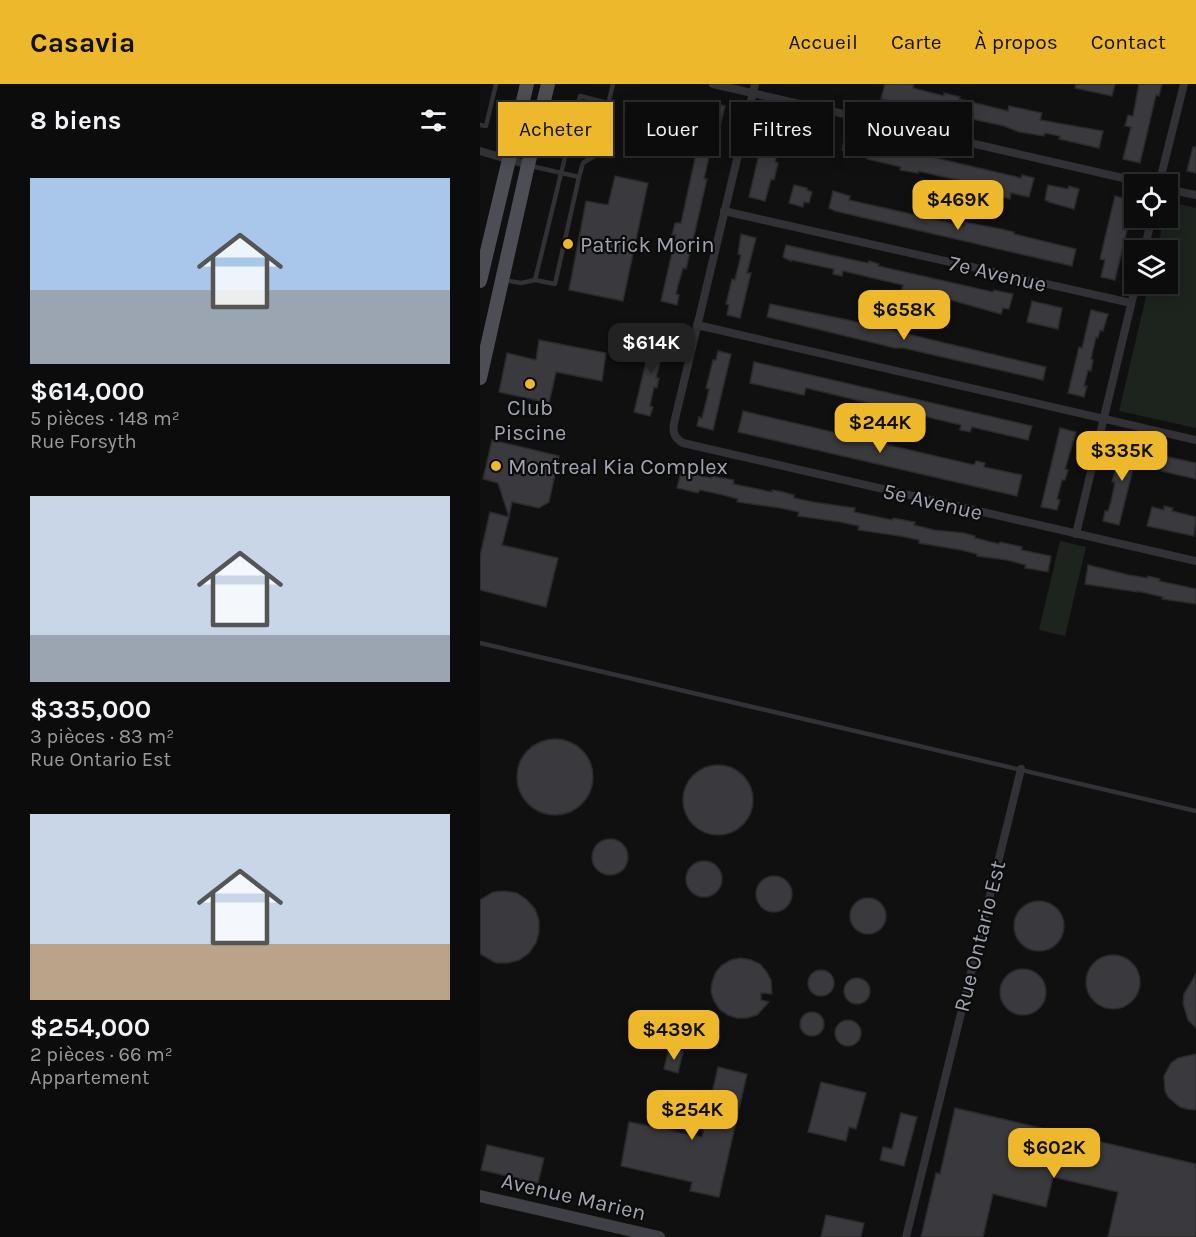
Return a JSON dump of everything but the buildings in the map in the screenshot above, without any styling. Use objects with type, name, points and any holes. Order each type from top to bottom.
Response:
[{"type":"main road","points":[[502,279],[481,277],[526,84]]},
{"type":"main road","points":[[480,378],[548,84]]},
{"type":"main road","points":[[493,227],[514,229]]},
{"type":"street","points":[[713,84],[754,88],[1124,178]]},
{"type":"street","points":[[1162,174],[1184,84]]},
{"type":"street","points":[[754,88],[697,325],[1196,440]]},
{"type":"street","points":[[480,151],[528,165]]},
{"type":"street","points":[[1178,191],[1196,195]]},
{"type":"street","name":"7e Avenue","points":[[724,211],[1131,303]]},
{"type":"street","points":[[1076,534],[1133,294]]},
{"type":"street","name":"5e Avenue","points":[[697,325],[673,427],[677,439],[683,443],[1196,561]]},
{"type":"street","name":"Rue Ontario Est","points":[[906,1237],[1020,769]]},
{"type":"street","name":"Avenue Marien","points":[[480,1196],[659,1237]]},
{"type":"lane","points":[[480,125],[486,126],[496,84]]},
{"type":"lane","points":[[608,102],[613,84]]},
{"type":"lane","points":[[579,102],[580,96],[604,102]]},
{"type":"lane","points":[[534,280],[565,156]]},
{"type":"lane","points":[[502,279],[521,283],[534,280],[555,284],[583,163],[594,156]]},
{"type":"lane","points":[[528,165],[579,177]]},
{"type":"lane","points":[[480,643],[1196,811]]},
{"type":"shaded area","points":[[1178,204],[1196,208],[1196,428],[1119,411],[1147,294],[1178,294],[1178,240],[1159,240],[1162,228],[1178,228]]},
{"type":"shaded area","points":[[1060,541],[1086,547],[1065,636],[1039,630]]},
{"type":"place","name":"Patrick Morin","points":[[568,244]]},
{"type":"place","name":"Club Piscine","points":[[530,384]]},
{"type":"place","name":"Montreal Kia Complex","points":[[496,466]]}]
